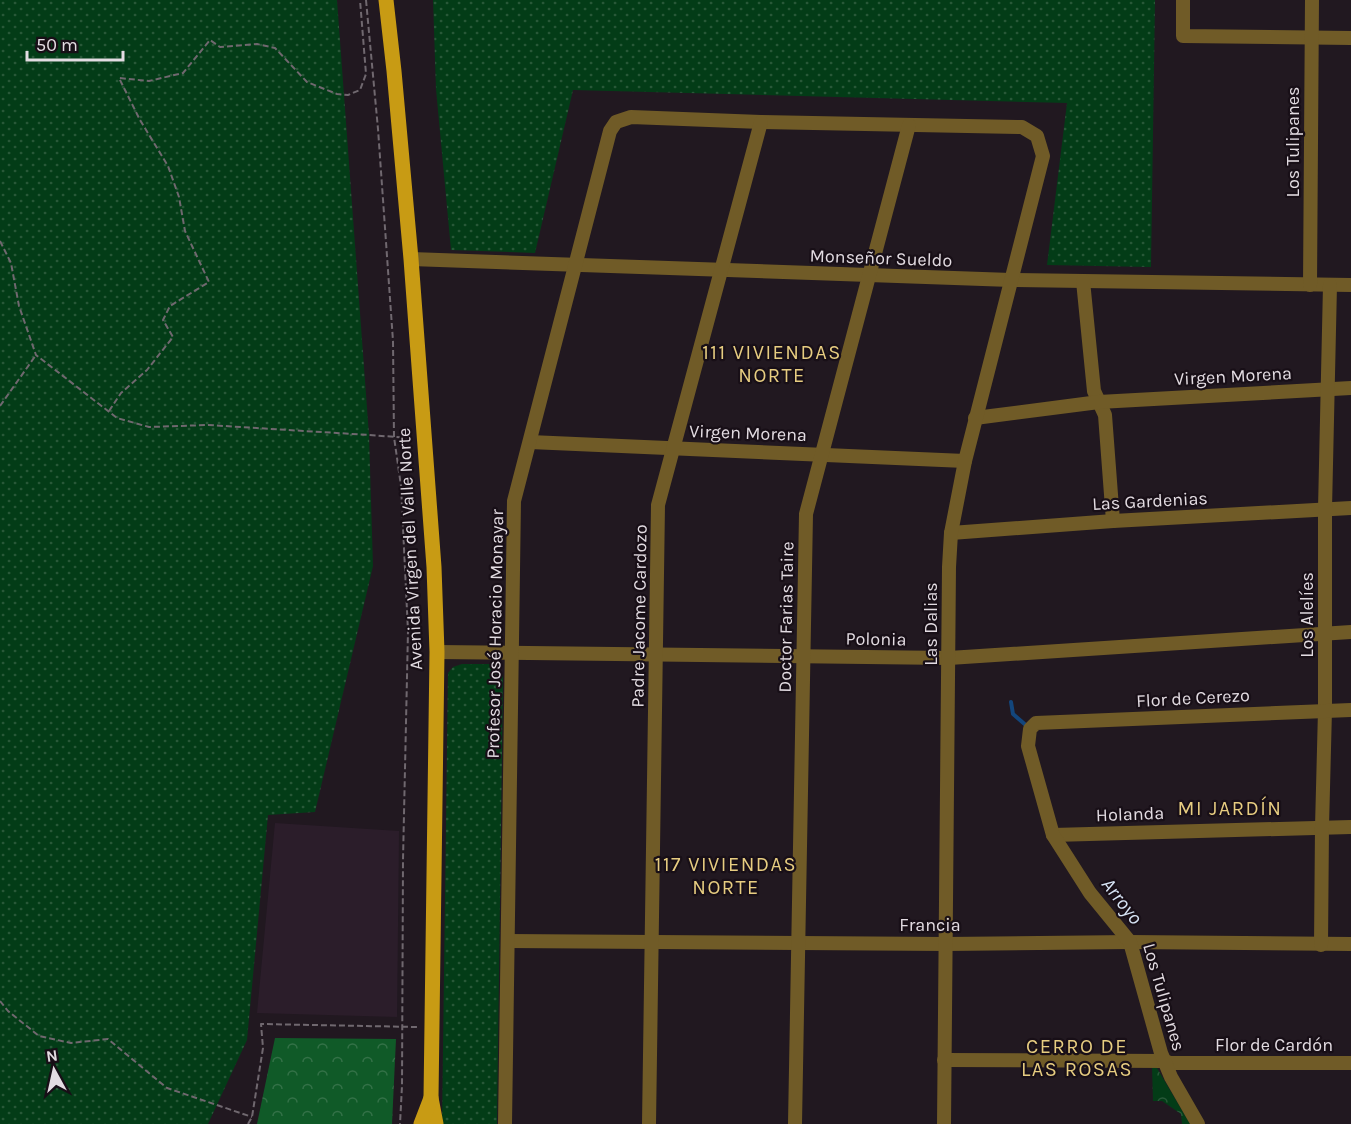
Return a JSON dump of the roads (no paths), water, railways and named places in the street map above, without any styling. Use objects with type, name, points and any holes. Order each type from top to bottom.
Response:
[{"type":"main road","name":"Avenida Virgen del Valle Norte","points":[[386,0],[411,260],[434,567],[437,652],[430,1098],[436,1124]]},
{"type":"main road","name":"Avenida Virgen del Valle Norte","points":[[421,1124],[430,1098]]},
{"type":"street","points":[[1183,0],[1183,36],[1351,38]]},
{"type":"street","name":"Los Tulipanes","points":[[1310,285],[1312,0]]},
{"type":"street","name":"Profesor José Horacio Monayar","points":[[505,1124],[514,501],[610,131],[616,122],[631,117],[761,122]]},
{"type":"street","points":[[761,122],[909,125]]},
{"type":"street","name":"Padre Jacome Cardozo","points":[[649,1124],[658,505],[761,122]]},
{"type":"street","name":"Las Dalias","points":[[909,125],[1022,127],[1037,136],[1043,156],[964,461],[951,532],[944,1124]]},
{"type":"street","name":"Doctor Farias Taire","points":[[795,1124],[806,514],[909,125]]},
{"type":"street","name":"Monseñor Sueldo","points":[[411,260],[1011,280],[1351,285]]},
{"type":"street","points":[[1083,281],[1094,391],[1104,415],[1113,521]]},
{"type":"street","name":"Los Alelíes","points":[[1321,945],[1325,710],[1325,509],[1330,285]]},
{"type":"street","name":"Virgen Morena","points":[[975,418],[1099,402],[1351,388]]},
{"type":"street","name":"Virgen Morena","points":[[530,442],[964,461]]},
{"type":"street","name":"Las Gardenias","points":[[951,532],[1351,508]]},
{"type":"street","name":"Polonia","points":[[437,652],[949,658],[1351,632]]},
{"type":"street","name":"Flor de Cerezo","points":[[1036,723],[1351,710]]},
{"type":"street","name":"Los Tulipanes","points":[[1036,723],[1030,729],[1028,746],[1053,835],[1090,894],[1130,942],[1164,1061],[1198,1124]]},
{"type":"street","name":"Holanda","points":[[1053,835],[1351,826]]},
{"type":"street","name":"Francia","points":[[508,941],[1351,944]]},
{"type":"street","name":"Flor de Cardón","points":[[944,1060],[1164,1061],[1170,1063],[1351,1062]]},
{"type":"waterway","name":"Arroyo","points":[[1011,702],[1013,714],[1028,727]]},
{"type":"district","name":"111 VIVIENDAS NORTE","points":[[772,364]]},
{"type":"district","name":"MI JARDÍN","points":[[1230,808]]},
{"type":"district","name":"117 VIVIENDAS NORTE","points":[[726,876]]},
{"type":"district","name":"CERRO DE LAS ROSAS","points":[[1077,1058]]}]
